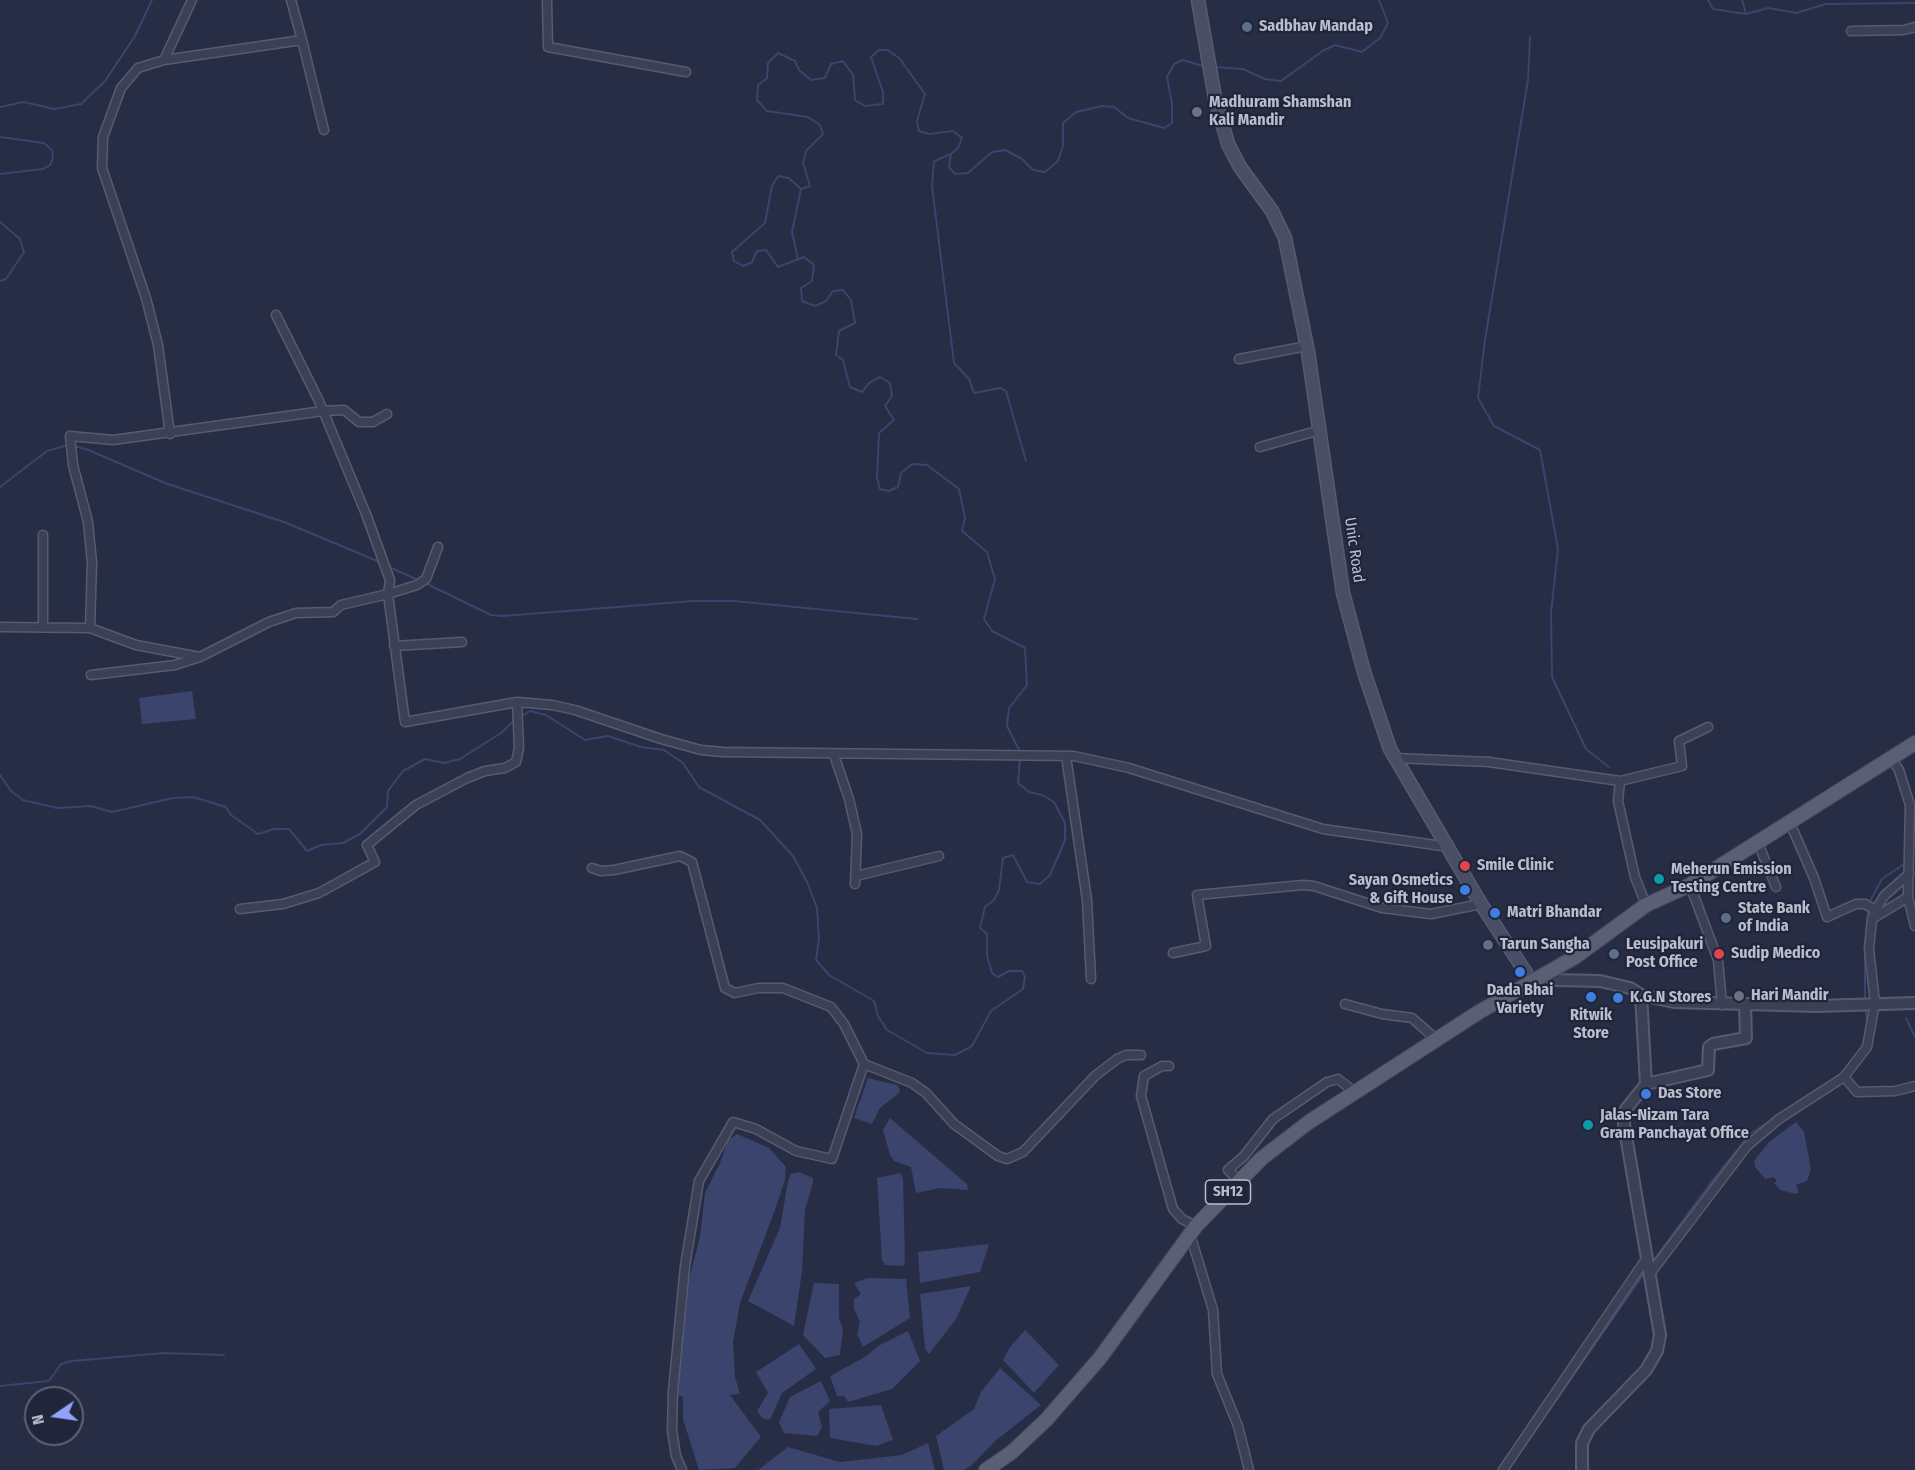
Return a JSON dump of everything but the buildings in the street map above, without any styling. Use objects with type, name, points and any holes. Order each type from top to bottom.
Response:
[{"type":"main road","name":"Unic Road","points":[[1198,0],[1215,98],[1227,144],[1240,167],[1272,211],[1286,238],[1307,346],[1343,593],[1364,672],[1395,758],[1481,904],[1532,982]]},
{"type":"main road","name":"SH12","points":[[986,1470],[1012,1452],[1046,1420],[1100,1358],[1193,1230],[1262,1158],[1309,1122],[1437,1040],[1546,975],[1646,905],[1690,885],[1915,743]]},
{"type":"street","points":[[164,60],[192,0]]},
{"type":"street","points":[[291,0],[324,130]]},
{"type":"street","points":[[547,0],[548,47],[686,72]]},
{"type":"street","points":[[1851,32],[1904,30],[1915,27]]},
{"type":"street","points":[[170,434],[156,335],[146,297],[102,168],[103,137],[121,88],[138,68],[164,60],[302,40]]},
{"type":"street","points":[[276,315],[323,411],[384,559],[390,580],[388,594],[405,722],[517,706],[552,705],[575,710],[622,727],[701,750],[834,755],[1066,756],[1129,768],[1323,829],[1449,847]]},
{"type":"street","points":[[1239,359],[1307,346]]},
{"type":"street","points":[[90,628],[92,563],[88,522],[71,450],[70,436],[113,440],[170,434],[323,411],[344,410],[359,422],[373,422],[387,414]]},
{"type":"street","points":[[1260,447],[1320,430]]},
{"type":"street","points":[[43,535],[43,627]]},
{"type":"street","points":[[91,675],[175,665],[200,657],[269,622],[296,613],[333,612],[340,604],[417,585],[426,579],[438,547]]},
{"type":"street","points":[[0,627],[90,628],[136,645],[200,657]]},
{"type":"street","points":[[394,646],[462,642]]},
{"type":"street","points":[[240,909],[299,901],[319,893],[375,862],[367,845],[416,805],[467,778],[485,771],[505,768],[516,762],[519,748],[517,706]]},
{"type":"street","points":[[1395,758],[1489,762],[1620,781],[1682,766],[1679,741],[1708,727]]},
{"type":"street","points":[[834,755],[849,799],[857,834],[855,880],[939,856]]},
{"type":"street","points":[[1066,756],[1087,900],[1091,979]]},
{"type":"street","points":[[1892,759],[1899,770],[1910,805],[1911,853],[1908,897],[1915,926]]},
{"type":"street","points":[[1620,781],[1618,801],[1635,877],[1646,905]]},
{"type":"street","points":[[1790,823],[1814,878],[1827,917],[1856,904],[1870,907]]},
{"type":"street","points":[[1758,843],[1776,887]]},
{"type":"street","points":[[592,868],[601,871],[614,870],[680,856],[692,862],[725,988],[735,993],[758,988],[783,988],[831,1007],[844,1024],[864,1064],[912,1083],[966,1134],[998,1156],[1007,1159],[1023,1152],[1095,1076],[1126,1055],[1141,1055]]},
{"type":"street","points":[[1870,907],[1910,869]]},
{"type":"street","points":[[1173,954],[1206,946],[1197,895],[1303,885],[1314,886],[1382,908],[1431,914],[1481,904]]},
{"type":"street","points":[[1690,885],[1718,960],[1722,1005]]},
{"type":"street","points":[[1872,920],[1908,897]]},
{"type":"street","points":[[1648,1275],[1747,1146],[1779,1119],[1844,1077],[1867,1047],[1875,1003],[1869,949],[1872,920],[1870,907]]},
{"type":"street","points":[[1546,975],[1554,980],[1600,981],[1630,988],[1641,995],[1674,1002],[1722,1005],[1915,1003]]},
{"type":"street","points":[[1641,995],[1646,1084]]},
{"type":"street","points":[[1345,1004],[1382,1014],[1412,1018],[1437,1040]]},
{"type":"street","points":[[1582,1470],[1582,1443],[1588,1429],[1646,1370],[1657,1351],[1660,1335],[1624,1124],[1626,1109],[1646,1084],[1708,1070],[1711,1045],[1746,1038],[1745,1005]]},
{"type":"street","points":[[682,1470],[676,1456],[672,1430],[673,1391],[685,1266],[699,1181],[733,1122],[756,1129],[796,1151],[832,1159],[864,1064]]},
{"type":"street","points":[[1169,1066],[1162,1066],[1144,1076],[1141,1096],[1173,1209],[1193,1230],[1213,1310],[1217,1374],[1238,1426],[1249,1470]]},
{"type":"street","points":[[1844,1077],[1857,1092],[1895,1091],[1915,1086]]},
{"type":"street","points":[[1239,1181],[1228,1170],[1244,1156],[1273,1119],[1328,1082],[1338,1079],[1356,1093]]},
{"type":"street","points":[[1503,1470],[1646,1259]]},
{"type":"water","points":[[192,691],[196,719],[142,724],[139,698]]},
{"type":"water","points":[[868,1078],[897,1085],[900,1089],[899,1093],[880,1108],[872,1124],[854,1118]]},
{"type":"water","points":[[890,1118],[967,1184],[968,1190],[940,1188],[916,1193],[911,1167],[894,1161],[890,1155],[883,1130]]},
{"type":"water","points":[[1796,1122],[1804,1132],[1811,1169],[1807,1181],[1796,1185],[1799,1193],[1796,1194],[1780,1190],[1774,1183],[1777,1181],[1774,1177],[1765,1179],[1755,1167],[1754,1161],[1769,1142]]},
{"type":"water","points":[[737,1134],[769,1148],[786,1167],[785,1180],[775,1210],[740,1303],[733,1342],[735,1377],[740,1394],[730,1395],[761,1437],[735,1468],[699,1470],[683,1419],[683,1397],[677,1395],[689,1279],[700,1237],[705,1193],[720,1163],[728,1140]]},
{"type":"water","points":[[799,1172],[813,1178],[813,1183],[805,1209],[802,1271],[794,1326],[748,1301],[780,1228],[788,1181],[791,1174]]},
{"type":"water","points":[[900,1173],[903,1178],[905,1262],[903,1266],[885,1265],[882,1260],[877,1178]]},
{"type":"water","points":[[989,1244],[980,1272],[920,1283],[918,1252]]},
{"type":"water","points":[[867,1278],[906,1279],[910,1318],[863,1347],[857,1334],[860,1322],[854,1309],[854,1299],[861,1294],[854,1283]]},
{"type":"water","points":[[814,1283],[839,1284],[839,1318],[843,1329],[840,1355],[825,1358],[803,1335]]},
{"type":"water","points":[[971,1286],[956,1319],[929,1354],[925,1349],[920,1294]]},
{"type":"water","points":[[1025,1330],[1059,1365],[1034,1393],[1003,1360],[1010,1347]]},
{"type":"water","points":[[908,1331],[920,1361],[892,1389],[848,1402],[844,1396],[837,1396],[830,1376],[865,1357],[878,1346]]},
{"type":"water","points":[[799,1344],[816,1369],[782,1393],[770,1420],[762,1418],[757,1411],[768,1393],[756,1372]]},
{"type":"water","points":[[1000,1368],[1041,1405],[995,1441],[971,1466],[963,1470],[944,1470],[936,1436],[974,1409],[981,1392]]},
{"type":"water","points":[[821,1381],[830,1401],[818,1412],[822,1427],[817,1436],[784,1433],[779,1422],[790,1397]]},
{"type":"water","points":[[881,1405],[893,1440],[876,1446],[830,1438],[829,1409]]},
{"type":"water","points":[[928,1443],[935,1470],[758,1470],[788,1447],[840,1462],[902,1455]]},
{"type":"waterway","points":[[0,107],[24,102],[54,109],[81,104],[105,81],[135,36],[152,0]]},
{"type":"waterway","points":[[1215,67],[1243,69],[1265,79],[1281,81],[1324,50],[1335,45],[1362,52],[1380,38],[1388,23],[1379,0]]},
{"type":"waterway","points":[[1708,0],[1713,9],[1746,14],[1768,8],[1796,13],[1826,4],[1915,3]]},
{"type":"waterway","points":[[1742,0],[1746,14]]},
{"type":"waterway","points":[[1530,37],[1528,80],[1485,340],[1478,398],[1494,426],[1540,450],[1558,549],[1551,613],[1552,677],[1586,749],[1609,767]]},
{"type":"waterway","points":[[1020,752],[1007,726],[1009,708],[1027,685],[1025,648],[992,631],[984,619],[995,579],[987,552],[962,531],[965,518],[959,489],[927,465],[912,464],[901,473],[898,487],[889,491],[880,489],[877,478],[879,433],[894,420],[885,406],[892,396],[890,383],[880,377],[869,383],[862,392],[850,387],[843,360],[836,355],[839,331],[855,323],[851,300],[843,290],[833,291],[826,301],[815,306],[802,301],[801,288],[812,281],[814,265],[804,257],[778,267],[766,250],[757,251],[752,262],[743,266],[734,261],[732,252],[765,223],[772,186],[778,176],[789,178],[801,189],[810,186],[803,163],[806,151],[823,134],[820,125],[808,117],[767,111],[757,100],[758,85],[767,78],[768,63],[778,53],[795,61],[799,70],[811,80],[825,78],[831,64],[843,61],[853,75],[855,100],[865,106],[883,104],[883,92],[871,57],[879,50],[888,50],[900,59],[925,94],[917,121],[919,131],[929,134],[953,131],[962,138],[958,148],[951,154],[949,167],[955,174],[968,173],[992,152],[1005,150],[1022,159],[1033,170],[1045,172],[1058,161],[1063,146],[1063,123],[1076,112],[1102,106],[1114,107],[1128,118],[1164,128],[1172,123],[1172,104],[1167,77],[1174,64],[1183,60],[1206,67]]},
{"type":"waterway","points":[[0,137],[44,143],[52,150],[53,158],[50,165],[43,169],[0,174]]},
{"type":"waterway","points":[[951,154],[934,161],[932,186],[954,363],[969,379],[974,393],[1000,388],[1006,391],[1026,461]]},
{"type":"waterway","points":[[798,259],[792,232],[801,189]]},
{"type":"waterway","points":[[0,222],[20,239],[24,252],[6,279],[0,281]]},
{"type":"waterway","points":[[0,487],[47,451],[68,445]]},
{"type":"waterway","points":[[74,446],[165,483],[284,522],[382,563]]},
{"type":"waterway","points":[[387,566],[420,581]]},
{"type":"waterway","points":[[425,583],[491,615],[503,616],[693,601],[734,601],[917,619]]},
{"type":"waterway","points":[[520,717],[530,711],[546,715],[585,740],[608,736],[641,747],[664,750],[683,763],[699,787],[760,820],[793,856],[807,882],[817,908],[819,939],[816,960],[829,975],[874,1001],[878,1016],[887,1030],[927,1053],[955,1055],[972,1046],[991,1011],[1023,989],[1025,977],[1022,971],[1009,971],[998,977],[992,973],[987,956],[987,934],[980,928],[985,907],[994,900],[999,890],[1003,858],[1013,855],[1027,882],[1040,884],[1050,875],[1065,840],[1065,823],[1054,802],[1042,795],[1029,792],[1018,783],[1020,758]]},
{"type":"waterway","points":[[0,775],[11,791],[23,800],[57,808],[91,806],[112,812],[173,798],[193,797],[226,807],[231,815],[258,834],[274,829],[289,829],[307,851],[321,845],[343,843],[360,834],[387,807],[388,791],[403,771],[425,759],[444,763],[460,759],[501,733],[515,720]]},
{"type":"waterway","points":[[1869,903],[1882,879],[1907,862]]},
{"type":"waterway","points":[[1865,948],[1868,909]]},
{"type":"waterway","points":[[1865,953],[1865,1002]]},
{"type":"waterway","points":[[1865,1007],[1868,1025]]},
{"type":"waterway","points":[[1906,1018],[1915,1037]]},
{"type":"waterway","points":[[1653,1261],[1751,1133],[1772,1120]]},
{"type":"waterway","points":[[1508,1470],[1643,1275]]},
{"type":"waterway","points":[[0,1386],[49,1381],[61,1364],[72,1361],[164,1353],[224,1355]]},
{"type":"place","name":"Sadbhav Mandap","points":[[1247,27]]},
{"type":"place","name":"Madhuram Shamshan Kali Mandir","points":[[1197,112]]},
{"type":"place","name":"Smile Clinic","points":[[1465,866]]},
{"type":"place","name":"Meherun Emission Testing Centre","points":[[1659,879]]},
{"type":"place","name":"Sayan Osmetics & Gift House","points":[[1465,890]]},
{"type":"place","name":"Matri Bhandar","points":[[1495,913]]},
{"type":"place","name":"State Bank of India","points":[[1726,918]]},
{"type":"place","name":"Tarun Sangha","points":[[1488,945]]},
{"type":"place","name":"Leusipakuri Post Office","points":[[1614,954]]},
{"type":"place","name":"Sudip Medico","points":[[1719,954]]},
{"type":"place","name":"Dada Bhai Variety","points":[[1520,972]]},
{"type":"place","name":"Hari Mandir","points":[[1739,996]]},
{"type":"place","name":"Ritwik Store","points":[[1591,997]]},
{"type":"place","name":"K.G.N Stores","points":[[1618,998]]},
{"type":"place","name":"Das Store","points":[[1646,1094]]},
{"type":"place","name":"Jalas-Nizam Tara Gram Panchayat Office","points":[[1588,1125]]}]
